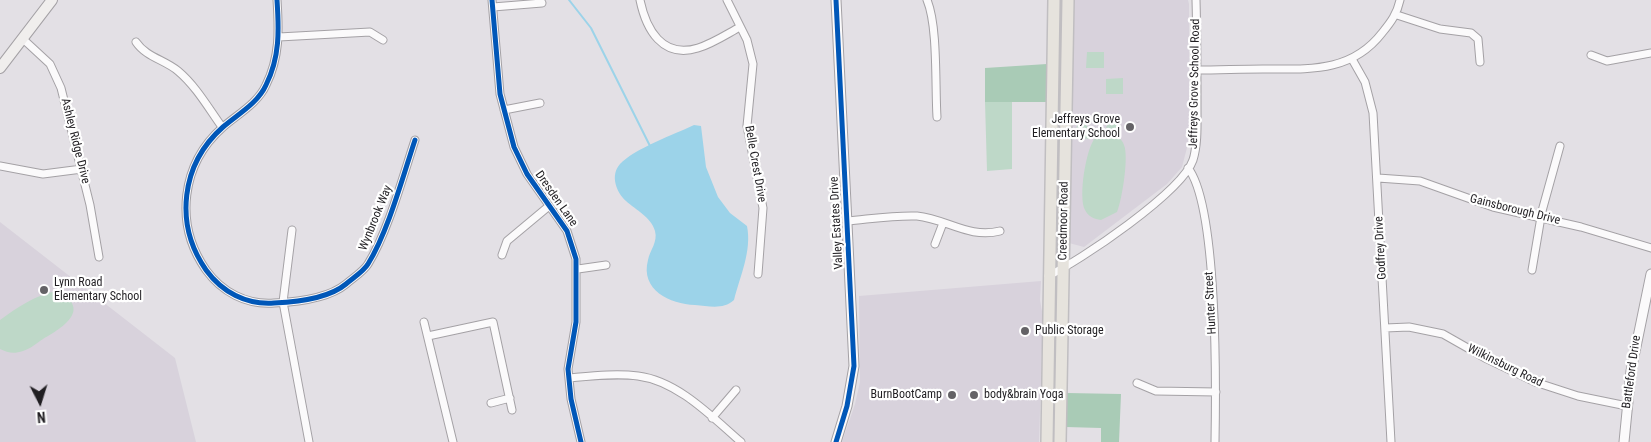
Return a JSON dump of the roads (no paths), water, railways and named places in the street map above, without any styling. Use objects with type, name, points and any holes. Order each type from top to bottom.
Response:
[{"type":"main road","points":[[0,68],[52,0]]},
{"type":"main road","name":"Creedmoor Road","points":[[1047,442],[1048,276],[1054,0]]},
{"type":"main road","name":"Creedmoor Road","points":[[1060,442],[1068,0]]},
{"type":"street","name":"Wynbrook Way","points":[[277,0],[280,37],[274,66],[265,88],[241,113],[222,127],[195,163],[186,191],[187,225],[194,248],[210,276],[220,287],[233,296],[253,303],[283,302],[326,295],[344,286],[368,265],[383,230],[415,140]]},
{"type":"street","points":[[640,0],[649,31],[663,43],[677,49],[698,48],[740,27]]},
{"type":"street","name":"Belle Crest Drive","points":[[727,0],[747,40],[753,64],[748,126],[763,208],[758,274]]},
{"type":"street","name":"Valley Estates Drive","points":[[836,0],[854,366],[847,406],[836,442]]},
{"type":"street","points":[[927,0],[934,28],[937,116]]},
{"type":"street","name":"Jeffreys Grove School Road","points":[[1048,276],[1063,269],[1163,197],[1174,188],[1192,161],[1197,132],[1196,0]]},
{"type":"street","points":[[1197,70],[1318,69],[1352,59],[1373,44],[1397,14],[1400,0]]},
{"type":"street","points":[[493,4],[542,4]]},
{"type":"street","name":"Dresden Lane","points":[[493,4],[497,76],[504,110],[520,162],[570,237],[578,269],[576,322],[568,361],[569,378],[581,442]]},
{"type":"street","points":[[1397,14],[1440,29],[1471,33],[1478,39],[1480,62]]},
{"type":"street","points":[[280,37],[370,32],[383,40]]},
{"type":"street","name":"Ashley Ridge Drive","points":[[23,39],[43,56],[56,75],[82,169],[99,257]]},
{"type":"street","points":[[136,42],[146,52],[177,70],[188,81],[222,127]]},
{"type":"street","points":[[1591,55],[1607,61],[1651,52]]},
{"type":"street","name":"Godfrey Drive","points":[[1352,59],[1365,82],[1370,99],[1378,178],[1391,442]]},
{"type":"street","points":[[504,110],[540,104]]},
{"type":"street","points":[[1532,270],[1541,218],[1560,146]]},
{"type":"street","points":[[0,166],[43,174],[82,169]]},
{"type":"street","name":"Hunter Street","points":[[1188,168],[1194,176],[1201,194],[1207,230],[1216,392],[1215,442]]},
{"type":"street","name":"Gainsborough Drive","points":[[1378,178],[1420,181],[1493,207],[1591,229],[1651,248]]},
{"type":"street","points":[[502,255],[508,241],[549,206]]},
{"type":"street","points":[[847,221],[915,216],[934,219],[969,232],[986,235],[1000,231]]},
{"type":"street","points":[[935,244],[944,223]]},
{"type":"street","points":[[292,230],[283,302],[309,442]]},
{"type":"street","points":[[578,269],[606,265]]},
{"type":"street","name":"Battleford Drive","points":[[1624,442],[1627,406],[1640,324],[1651,274]]},
{"type":"street","points":[[424,322],[453,442]]},
{"type":"street","points":[[428,336],[493,322],[512,410]]},
{"type":"street","name":"Wilkinsburg Road","points":[[1385,328],[1409,327],[1443,334],[1487,359],[1535,382],[1578,396],[1627,406]]},
{"type":"street","points":[[569,378],[622,375],[647,378],[679,393],[741,442]]},
{"type":"street","points":[[1137,384],[1156,391],[1216,392]]},
{"type":"street","points":[[712,418],[736,390]]},
{"type":"street","points":[[491,403],[510,398]]},
{"type":"water","points":[[694,125],[701,126],[706,167],[718,197],[730,213],[747,226],[747,254],[734,300],[721,306],[676,302],[659,293],[653,287],[648,280],[647,271],[649,256],[656,235],[655,231],[647,218],[622,197],[617,188],[615,178],[617,168],[626,158],[645,147]]},
{"type":"waterway","points":[[569,0],[591,28],[650,146]]},
{"type":"place","name":"Jeffreys Grove Elementary School","points":[[1130,127]]},
{"type":"place","name":"Lynn Road Elementary School","points":[[44,290]]},
{"type":"place","name":"Public Storage","points":[[1025,331]]},
{"type":"place","name":"BurnBootCamp","points":[[952,395]]},
{"type":"place","name":"body&brain Yoga","points":[[974,395]]}]
